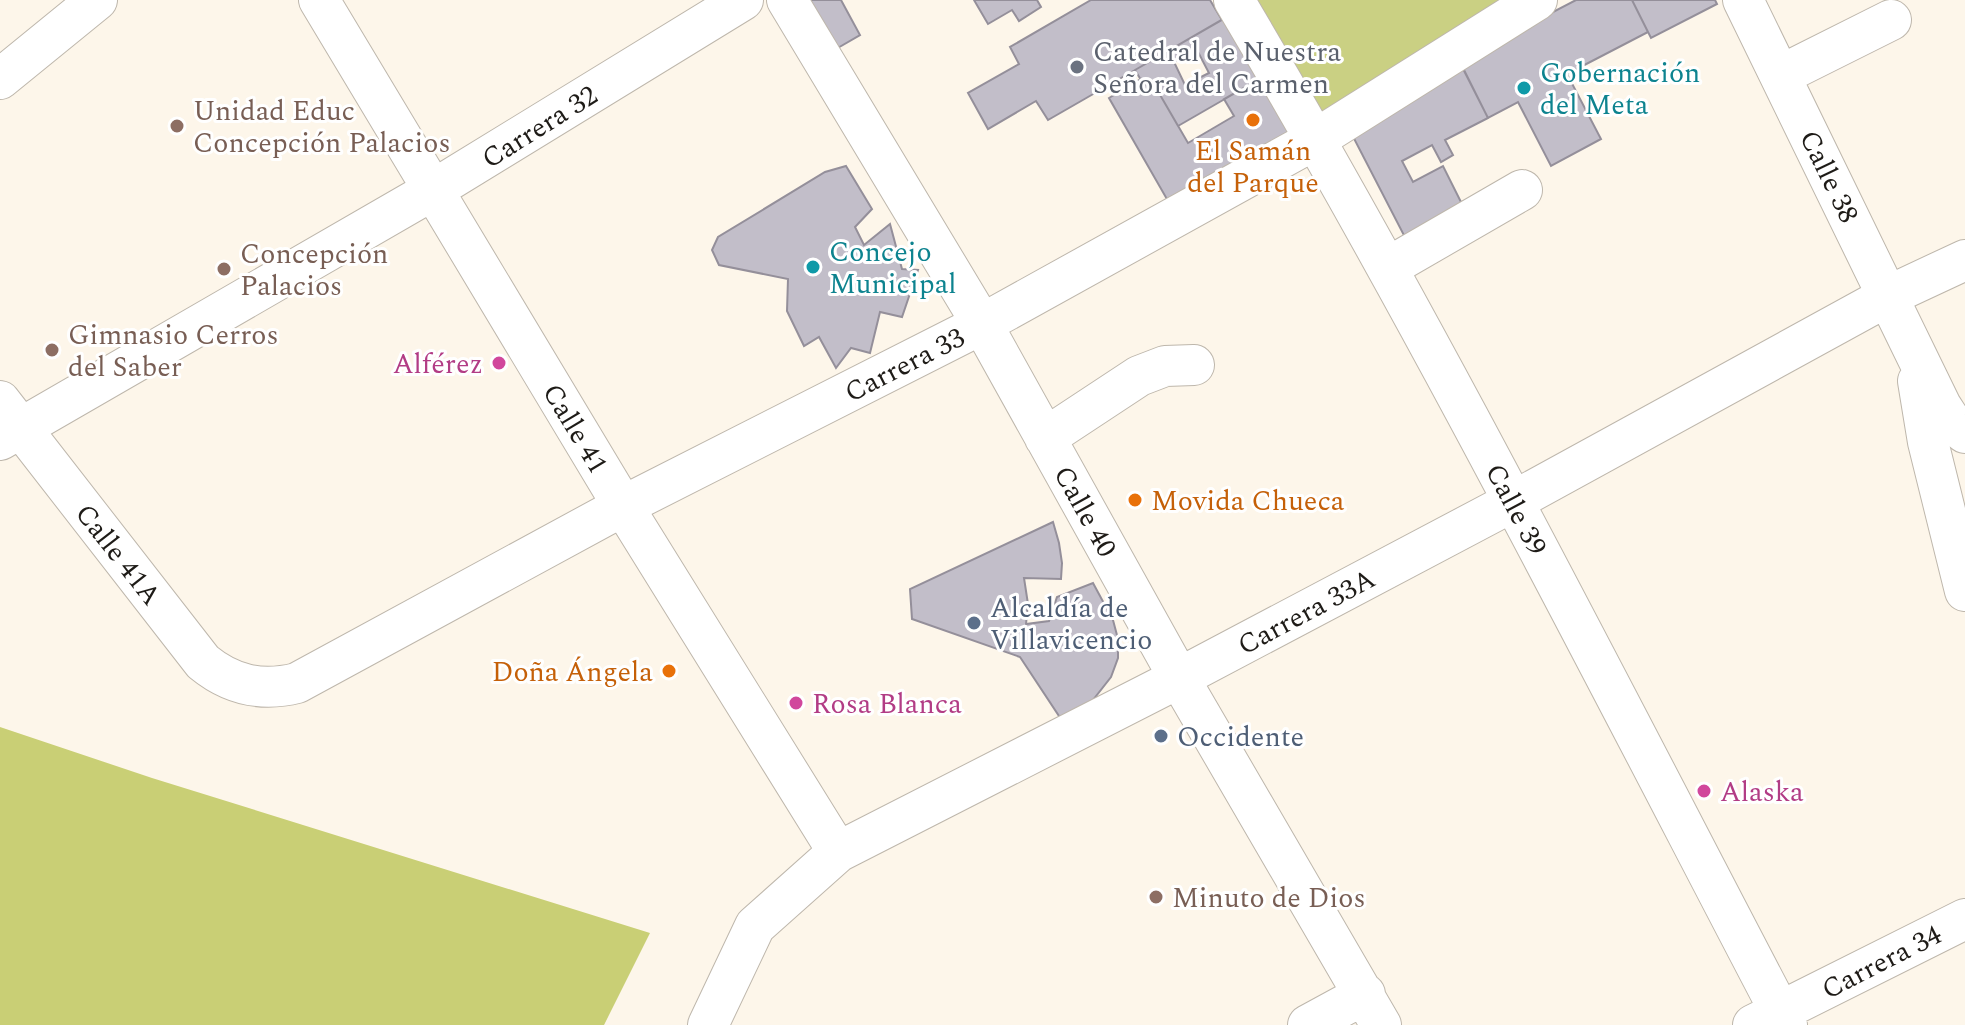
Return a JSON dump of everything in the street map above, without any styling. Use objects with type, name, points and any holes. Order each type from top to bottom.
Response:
[{"type":"street","points":[[0,79],[97,0]]},
{"type":"street","name":"Calle 41","points":[[319,0],[623,506],[838,852]]},
{"type":"street","name":"Carrera 32","points":[[7,423],[433,190],[743,0]]},
{"type":"street","name":"Calle 40","points":[[787,0],[982,324],[1179,678],[1373,1010]]},
{"type":"street","name":"Calle 39","points":[[1234,0],[1316,139],[1514,501],[1774,1020]]},
{"type":"street","name":"Carrera 33","points":[[254,687],[283,687],[310,677],[623,506],[982,324],[1316,139],[1537,0]]},
{"type":"street","name":"Calle 38","points":[[1743,0],[1914,354],[1941,406],[1952,423],[1965,433]]},
{"type":"street","points":[[1781,75],[1891,20]]},
{"type":"street","points":[[1387,268],[1522,190]]},
{"type":"street","name":"Carrera 33A","points":[[708,1025],[755,926],[838,852],[1179,678],[1514,501],[1888,296],[1965,260]]},
{"type":"street","name":"Calle 38","points":[[1914,354],[1928,442],[1965,591]]},
{"type":"street","points":[[1045,438],[1139,376],[1165,366],[1194,365]]},
{"type":"street","name":"Calle 41A","points":[[7,423],[203,662],[226,678],[254,687]]},
{"type":"street","name":"Carrera 34","points":[[1774,1020],[1965,919]]},
{"type":"street","points":[[1308,1025],[1373,1010]]},
{"type":"green space","points":[[1250,0],[1550,0],[1321,125]]},
{"type":"green space","points":[[0,727],[152,778],[650,933],[604,1025],[0,1025]]},
{"type":"building","points":[[808,0],[841,0],[860,35],[836,49]]},
{"type":"building","points":[[974,0],[1037,0],[1041,7],[1019,21],[1012,10],[988,24]]},
{"type":"building","name":"Catedral de Nuestra Señora del Carmen","points":[[1091,0],[1210,0],[1222,20],[1048,120],[1036,101],[988,129],[968,93],[1019,64],[1010,47]]},
{"type":"building","name":"Gobernación del Meta","points":[[1576,0],[1632,0],[1648,32],[1567,74],[1601,139],[1551,166],[1518,102],[1488,118],[1459,61]]},
{"type":"building","points":[[1632,0],[1715,0],[1717,4],[1651,38]]},
{"type":"building","points":[[1228,16],[1263,77],[1178,126],[1152,81],[1144,85],[1135,70]],"holes":[[[1197,50],[1209,73],[1185,85],[1174,62]]]},
{"type":"building","points":[[1462,66],[1488,118],[1445,140],[1453,155],[1441,162],[1432,145],[1402,161],[1413,182],[1443,166],[1468,216],[1410,247],[1347,125]]},
{"type":"building","points":[[1263,77],[1292,130],[1168,201],[1109,98],[1141,79],[1144,85],[1152,81],[1188,143],[1234,116],[1224,99]]},
{"type":"building","name":"Concejo Municipal","points":[[846,166],[872,209],[855,227],[864,245],[890,224],[902,269],[918,270],[902,317],[880,312],[870,353],[851,348],[836,368],[819,337],[804,346],[787,311],[788,279],[719,265],[712,250],[718,237],[825,172]]},
{"type":"building","name":"Alcaldía de Villavicencio","points":[[1053,522],[1062,563],[1061,579],[1024,578],[1028,604],[1026,624],[1049,621],[1057,597],[1093,583],[1113,620],[1118,639],[1118,658],[1111,677],[1089,705],[1063,722],[1020,657],[912,619],[910,589]]},
{"type":"place","name":"Catedral de Nuestra Señora del Carmen","points":[[1077,67]]},
{"type":"place","name":"Gobernación del Meta","points":[[1524,88]]},
{"type":"place","name":"El Samán del Parque","points":[[1253,120]]},
{"type":"place","name":"Unidad Educ Concepción Palacios","points":[[177,126]]},
{"type":"place","name":"Concejo Municipal","points":[[813,267]]},
{"type":"place","name":"Concepción Palacios","points":[[224,269]]},
{"type":"place","name":"Gimnasio Cerros del Saber","points":[[52,350]]},
{"type":"place","name":"Alférez","points":[[499,363]]},
{"type":"place","name":"Movida Chueca","points":[[1135,500]]},
{"type":"place","name":"Alcaldía de Villavicencio","points":[[974,623]]},
{"type":"place","name":"Doña Ángela","points":[[669,671]]},
{"type":"place","name":"Rosa Blanca","points":[[796,703]]},
{"type":"place","name":"Occidente","points":[[1161,736]]},
{"type":"place","name":"Alaska","points":[[1704,791]]},
{"type":"place","name":"Minuto de Dios","points":[[1156,897]]}]
